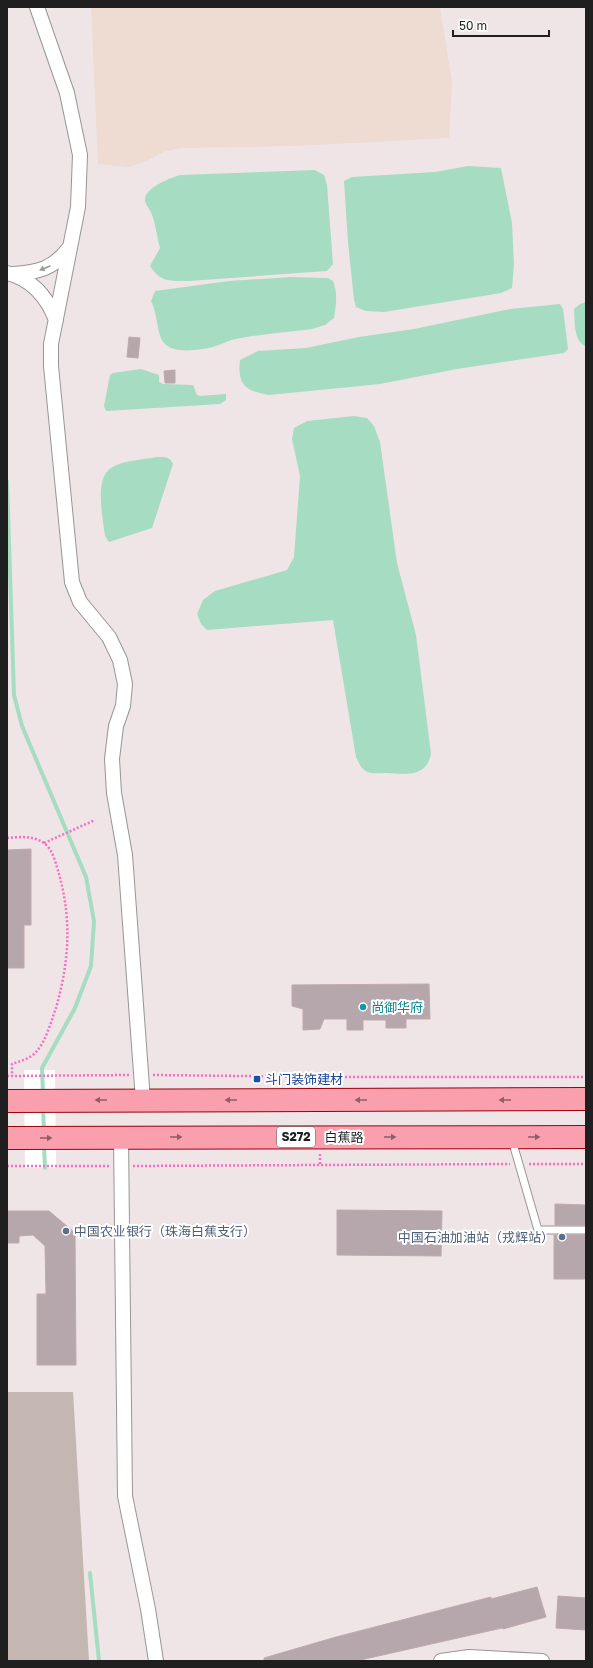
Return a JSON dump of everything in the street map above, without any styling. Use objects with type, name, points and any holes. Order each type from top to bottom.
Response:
[{"type":"main road","points":[[7,1101],[586,1099]]},
{"type":"main road","name":"白蕉路","points":[[7,1138],[586,1137]]},
{"type":"street","points":[[37,7],[67,93],[80,154],[78,207],[51,344],[51,366],[72,582],[80,602],[109,637],[120,660],[126,684],[123,706],[116,726],[112,759],[114,793],[125,855],[142,1100]]},
{"type":"street","points":[[10,273],[32,273],[47,268],[60,260],[70,247]]},
{"type":"street","points":[[10,273],[28,281],[40,293],[50,306],[56,320]]},
{"type":"street","points":[[120,1137],[125,1496],[148,1609],[156,1661]]},
{"type":"street","points":[[441,1661],[469,1656],[542,1661]]},
{"type":"lane","points":[[511,1138],[538,1230],[586,1230]]},
{"type":"path","points":[[44,843],[95,820]]},
{"type":"path","points":[[7,838],[33,838],[44,843],[51,851],[57,867],[67,917],[68,948],[64,980],[52,1021],[43,1042],[36,1052],[27,1059],[12,1064],[12,1076]]},
{"type":"path","points":[[7,1076],[141,1074],[335,1077],[586,1077]]},
{"type":"path","points":[[7,1166],[586,1164]]},
{"type":"shaded area","points":[[91,7],[440,7],[452,82],[449,138],[295,146],[180,148],[163,152],[147,161],[129,167],[98,164]]},
{"type":"shaded area","points":[[468,166],[501,168],[512,223],[514,265],[512,288],[501,293],[384,312],[366,311],[356,307],[348,242],[344,181],[352,177],[435,172]]},
{"type":"shaded area","points":[[315,170],[324,175],[327,185],[333,264],[327,271],[177,281],[167,280],[158,276],[150,266],[160,248],[153,219],[145,201],[149,192],[159,184],[181,175]]},
{"type":"shaded area","points":[[291,277],[328,278],[333,281],[336,295],[334,318],[325,325],[312,329],[245,337],[201,349],[175,349],[169,347],[162,340],[151,301],[155,291],[229,281]]},
{"type":"shaded area","points":[[586,302],[586,346],[582,344],[577,335],[574,309],[580,304]]},
{"type":"shaded area","points":[[560,304],[563,309],[568,349],[564,353],[457,369],[380,384],[269,395],[249,389],[242,381],[240,375],[240,360],[258,351],[306,348],[359,337],[414,329],[510,309]]},
{"type":"shaded area","points":[[141,369],[159,375],[159,382],[163,384],[193,385],[197,395],[226,394],[226,400],[220,404],[106,411],[104,406],[110,375],[113,373]]},
{"type":"shaded area","points":[[354,416],[367,418],[374,426],[380,442],[397,563],[416,635],[431,754],[425,767],[420,771],[408,774],[369,773],[359,764],[356,757],[333,620],[207,630],[201,624],[197,614],[203,600],[215,591],[287,570],[294,557],[300,476],[292,439],[294,428],[307,421]]},
{"type":"shaded area","points":[[157,457],[168,458],[173,464],[152,528],[109,542],[105,536],[101,499],[101,489],[106,473],[111,468],[122,463]]},
{"type":"shaded area","points":[[7,1392],[73,1392],[89,1661],[7,1661]]},
{"type":"pier","points":[[24,1070],[55,1070],[56,1168],[25,1168]]},
{"type":"building","points":[[129,337],[140,338],[138,358],[127,357]]},
{"type":"building","points":[[175,370],[175,383],[165,383],[164,371]]},
{"type":"building","points":[[31,849],[31,925],[24,925],[24,968],[7,968],[7,850]]},
{"type":"building","name":"尚御华府","points":[[429,984],[430,1019],[406,1019],[406,1028],[386,1028],[386,1020],[363,1020],[363,1030],[347,1030],[347,1019],[324,1019],[320,1029],[303,1030],[303,1009],[292,1006],[292,985]]},
{"type":"building","points":[[555,1204],[586,1205],[586,1225],[555,1225]]},
{"type":"building","points":[[337,1210],[442,1211],[441,1256],[337,1255]]},
{"type":"building","points":[[7,1211],[49,1211],[75,1233],[76,1365],[37,1365],[37,1294],[46,1294],[45,1246],[33,1235],[19,1236],[19,1243],[7,1243]]},
{"type":"building","points":[[554,1235],[586,1235],[586,1279],[554,1279]]},
{"type":"building","points":[[537,1587],[546,1617],[503,1629],[356,1661],[264,1661],[264,1658],[336,1637],[491,1597],[491,1599]]},
{"type":"building","points":[[558,1596],[586,1598],[586,1630],[556,1628]]},
{"type":"waterway","points":[[7,481],[14,695],[22,726],[86,877],[94,921],[91,966],[75,1008],[42,1068],[43,1094]]},
{"type":"waterway","points":[[43,1107],[44,1132]]},
{"type":"waterway","points":[[44,1145],[45,1168]]},
{"type":"waterway","points":[[90,1573],[99,1661]]},
{"type":"place","name":"尚御华府","points":[[363,1007]]},
{"type":"place","name":"斗门装饰建材","points":[[257,1079]]},
{"type":"place","name":"中国农业银行（珠海白蕉支行）","points":[[66,1231]]},
{"type":"place","name":"中国石油加油站（戎辉站）","points":[[562,1237]]}]
